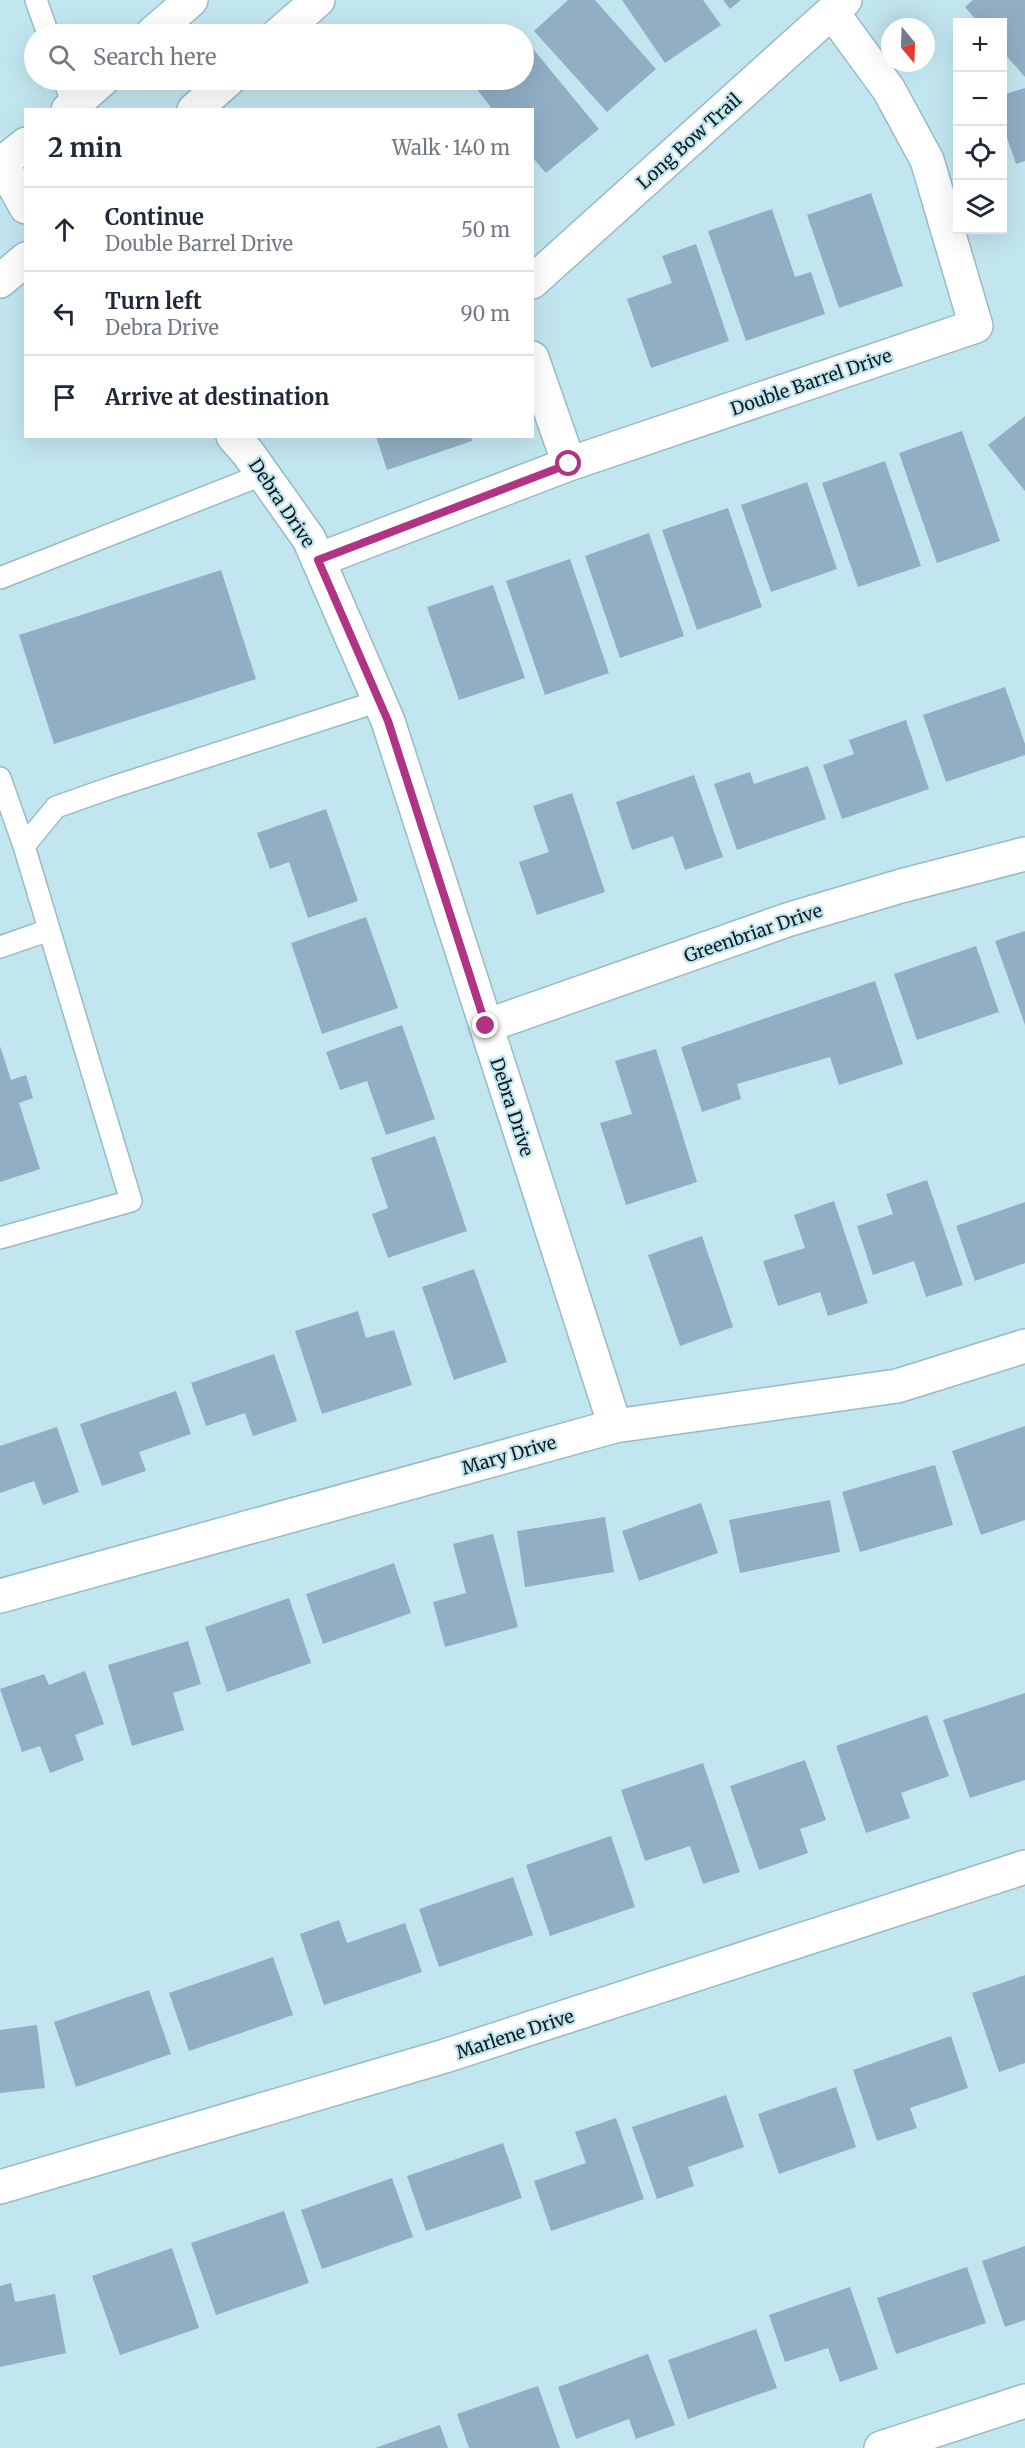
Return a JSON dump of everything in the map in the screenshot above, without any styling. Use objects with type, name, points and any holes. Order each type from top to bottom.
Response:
[{"type":"street","points":[[164,24],[191,0]]},
{"type":"street","points":[[290,24],[318,0]]},
{"type":"street","name":"Long Bow Trail","points":[[534,280],[838,6]]},
{"type":"street","name":"Double Barrel Drive","points":[[318,560],[569,464],[976,326],[927,160],[889,90],[838,6]]},
{"type":"street","points":[[68,98],[83,90]]},
{"type":"street","points":[[196,108],[217,90]]},
{"type":"street","points":[[7,159],[24,202]]},
{"type":"street","points":[[0,281],[24,261]]},
{"type":"street","points":[[534,364],[569,464]]},
{"type":"street","name":"Debra Drive","points":[[235,438],[264,474],[309,538],[392,732],[615,1426]]},
{"type":"street","name":"Greenbriar Drive","points":[[486,1026],[790,919],[901,886],[1025,854]]},
{"type":"street","name":"Mary Drive","points":[[0,1596],[615,1426],[897,1386],[1025,1346]]},
{"type":"street","name":"Marlene Drive","points":[[0,2187],[445,2056],[1025,1867]]},
{"type":"street","points":[[881,2448],[1025,2401]]},
{"type":"lane","points":[[36,0],[44,24]]},
{"type":"lane","points":[[0,578],[264,474]]},
{"type":"lane","points":[[24,846],[57,807],[379,701]]},
{"type":"lane","points":[[0,778],[24,846],[131,1201],[0,1238]]},
{"type":"lane","points":[[0,947],[49,930]]},
{"type":"building","points":[[568,0],[595,0],[656,69],[607,112],[534,31]]},
{"type":"building","points":[[622,0],[703,0],[721,25],[665,63]]},
{"type":"building","points":[[723,0],[741,0],[730,9]]},
{"type":"building","points":[[973,0],[1025,0],[1025,77],[1007,57],[1007,18],[975,18],[965,7]]},
{"type":"building","points":[[534,50],[599,129],[546,173],[534,159],[534,108],[491,108],[478,90],[534,90]]},
{"type":"building","points":[[1025,88],[1025,161],[1016,164],[1007,138],[1007,93]]},
{"type":"building","points":[[871,193],[903,286],[839,308],[807,215]]},
{"type":"building","points":[[772,209],[795,277],[811,272],[825,314],[746,341],[708,231]]},
{"type":"building","points":[[696,244],[729,341],[651,368],[627,299],[672,283],[662,256]]},
{"type":"building","points":[[1025,416],[1025,491],[988,445]]},
{"type":"building","points":[[962,431],[1000,541],[937,563],[899,453]]},
{"type":"building","points":[[377,438],[471,438],[472,441],[387,470]]},
{"type":"building","points":[[885,461],[921,566],[858,587],[822,483]]},
{"type":"building","points":[[807,482],[837,569],[771,592],[741,505]]},
{"type":"building","points":[[728,508],[762,607],[697,630],[662,530]]},
{"type":"building","points":[[649,533],[684,636],[620,658],[585,556]]},
{"type":"building","points":[[570,559],[609,673],[545,695],[506,581]]},
{"type":"building","points":[[221,570],[256,679],[54,744],[19,635]]},
{"type":"building","points":[[493,585],[525,678],[459,700],[427,607]]},
{"type":"building","points":[[1005,687],[1025,744],[1025,755],[946,782],[923,715]]},
{"type":"building","points":[[906,720],[929,789],[842,819],[823,765],[854,754],[849,740]]},
{"type":"building","points":[[808,766],[826,819],[737,850],[714,784],[750,772],[754,784]]},
{"type":"building","points":[[694,775],[723,857],[685,870],[673,836],[632,850],[616,802]]},
{"type":"building","points":[[572,793],[605,892],[537,915],[519,862],[549,852],[533,806]]},
{"type":"building","points":[[326,809],[358,901],[308,918],[289,862],[270,869],[257,833]]},
{"type":"building","points":[[366,917],[398,1008],[322,1034],[291,943]]},
{"type":"building","points":[[1025,931],[1025,1025],[995,941]]},
{"type":"building","points":[[976,946],[999,1012],[917,1040],[894,974]]},
{"type":"building","points":[[875,981],[903,1064],[839,1085],[830,1057],[737,1084],[741,1099],[702,1112],[681,1047]]},
{"type":"building","points":[[402,1025],[435,1119],[386,1135],[367,1081],[340,1090],[326,1052]]},
{"type":"building","points":[[0,1046],[11,1080],[26,1075],[33,1098],[19,1103],[40,1169],[0,1182]]},
{"type":"building","points":[[656,1049],[697,1182],[626,1205],[600,1123],[632,1114],[615,1061]]},
{"type":"building","points":[[435,1136],[467,1231],[388,1258],[372,1214],[388,1208],[371,1158]]},
{"type":"building","points":[[927,1180],[963,1285],[926,1297],[914,1261],[873,1275],[857,1226],[893,1214],[886,1194]]},
{"type":"building","points":[[834,1201],[868,1303],[828,1316],[820,1292],[778,1306],[763,1261],[805,1248],[794,1215]]},
{"type":"building","points":[[1025,1202],[1025,1263],[975,1281],[956,1226]]},
{"type":"building","points":[[702,1236],[733,1327],[680,1346],[648,1255]]},
{"type":"building","points":[[474,1269],[507,1362],[454,1380],[422,1287]]},
{"type":"building","points":[[358,1311],[366,1338],[394,1330],[412,1385],[322,1414],[295,1331]]},
{"type":"building","points":[[274,1354],[297,1421],[253,1436],[245,1413],[206,1426],[191,1383]]},
{"type":"building","points":[[176,1391],[191,1434],[139,1452],[146,1471],[102,1486],[80,1424]]},
{"type":"building","points":[[1025,1426],[1025,1520],[981,1535],[952,1451]]},
{"type":"building","points":[[57,1427],[79,1492],[43,1505],[34,1481],[0,1493],[0,1446]]},
{"type":"building","points":[[935,1465],[953,1525],[860,1552],[842,1492]]},
{"type":"building","points":[[830,1500],[840,1552],[740,1573],[729,1520]]},
{"type":"building","points":[[701,1503],[718,1553],[639,1581],[622,1531]]},
{"type":"building","points":[[605,1517],[614,1572],[525,1587],[517,1531]]},
{"type":"building","points":[[493,1534],[518,1627],[445,1647],[433,1602],[466,1593],[453,1544]]},
{"type":"building","points":[[394,1563],[411,1613],[323,1644],[306,1594]]},
{"type":"building","points":[[289,1598],[311,1663],[227,1692],[205,1627]]},
{"type":"building","points":[[188,1641],[201,1684],[173,1693],[184,1730],[132,1746],[108,1665]]},
{"type":"building","points":[[85,1671],[104,1724],[75,1735],[84,1760],[50,1773],[40,1746],[22,1752],[0,1689],[44,1674],[49,1685]]},
{"type":"building","points":[[1025,1693],[1025,1780],[970,1798],[943,1720]]},
{"type":"building","points":[[927,1715],[949,1776],[901,1793],[910,1818],[866,1833],[836,1746]]},
{"type":"building","points":[[805,1760],[826,1820],[800,1829],[808,1853],[759,1870],[730,1786]]},
{"type":"building","points":[[703,1763],[740,1872],[703,1884],[690,1846],[645,1861],[621,1790]]},
{"type":"building","points":[[611,1836],[635,1907],[550,1936],[526,1865]]},
{"type":"building","points":[[513,1877],[533,1935],[439,1967],[419,1909]]},
{"type":"building","points":[[339,1920],[347,1943],[405,1923],[422,1972],[324,2005],[300,1934]]},
{"type":"building","points":[[273,1957],[293,2015],[189,2051],[169,1993]]},
{"type":"building","points":[[1025,1975],[1025,2063],[999,2072],[972,1993]]},
{"type":"building","points":[[149,1990],[171,2054],[76,2087],[54,2022]]},
{"type":"building","points":[[37,2025],[45,2088],[0,2093],[0,2030]]},
{"type":"building","points":[[951,2036],[968,2088],[910,2108],[917,2128],[877,2141],[853,2070]]},
{"type":"building","points":[[836,2087],[856,2147],[779,2174],[758,2114]]},
{"type":"building","points":[[726,2095],[744,2147],[688,2167],[694,2186],[657,2199],[632,2127]]},
{"type":"building","points":[[616,2118],[644,2199],[551,2231],[534,2181],[586,2163],[575,2132]]},
{"type":"building","points":[[503,2143],[522,2198],[426,2231],[407,2176]]},
{"type":"building","points":[[392,2178],[413,2237],[322,2269],[301,2210]]},
{"type":"building","points":[[284,2211],[309,2283],[216,2315],[191,2243]]},
{"type":"building","points":[[1025,2246],[1025,2320],[1005,2327],[982,2261]]},
{"type":"building","points":[[172,2248],[199,2328],[120,2355],[92,2276]]},
{"type":"building","points":[[967,2267],[986,2323],[896,2354],[877,2298]]},
{"type":"building","points":[[11,2283],[15,2302],[55,2294],[66,2353],[0,2367],[0,2286]]},
{"type":"building","points":[[850,2287],[878,2369],[840,2382],[828,2348],[785,2362],[769,2315]]},
{"type":"building","points":[[756,2329],[777,2388],[688,2419],[668,2360]]},
{"type":"building","points":[[648,2354],[675,2425],[636,2439],[629,2419],[576,2439],[558,2387]]},
{"type":"building","points":[[538,2386],[560,2448],[469,2448],[457,2414]]},
{"type":"building","points":[[440,2425],[448,2448],[375,2448]]},
{"type":"route","points":[[486,1026],[388,721],[318,560],[569,464]]}]
